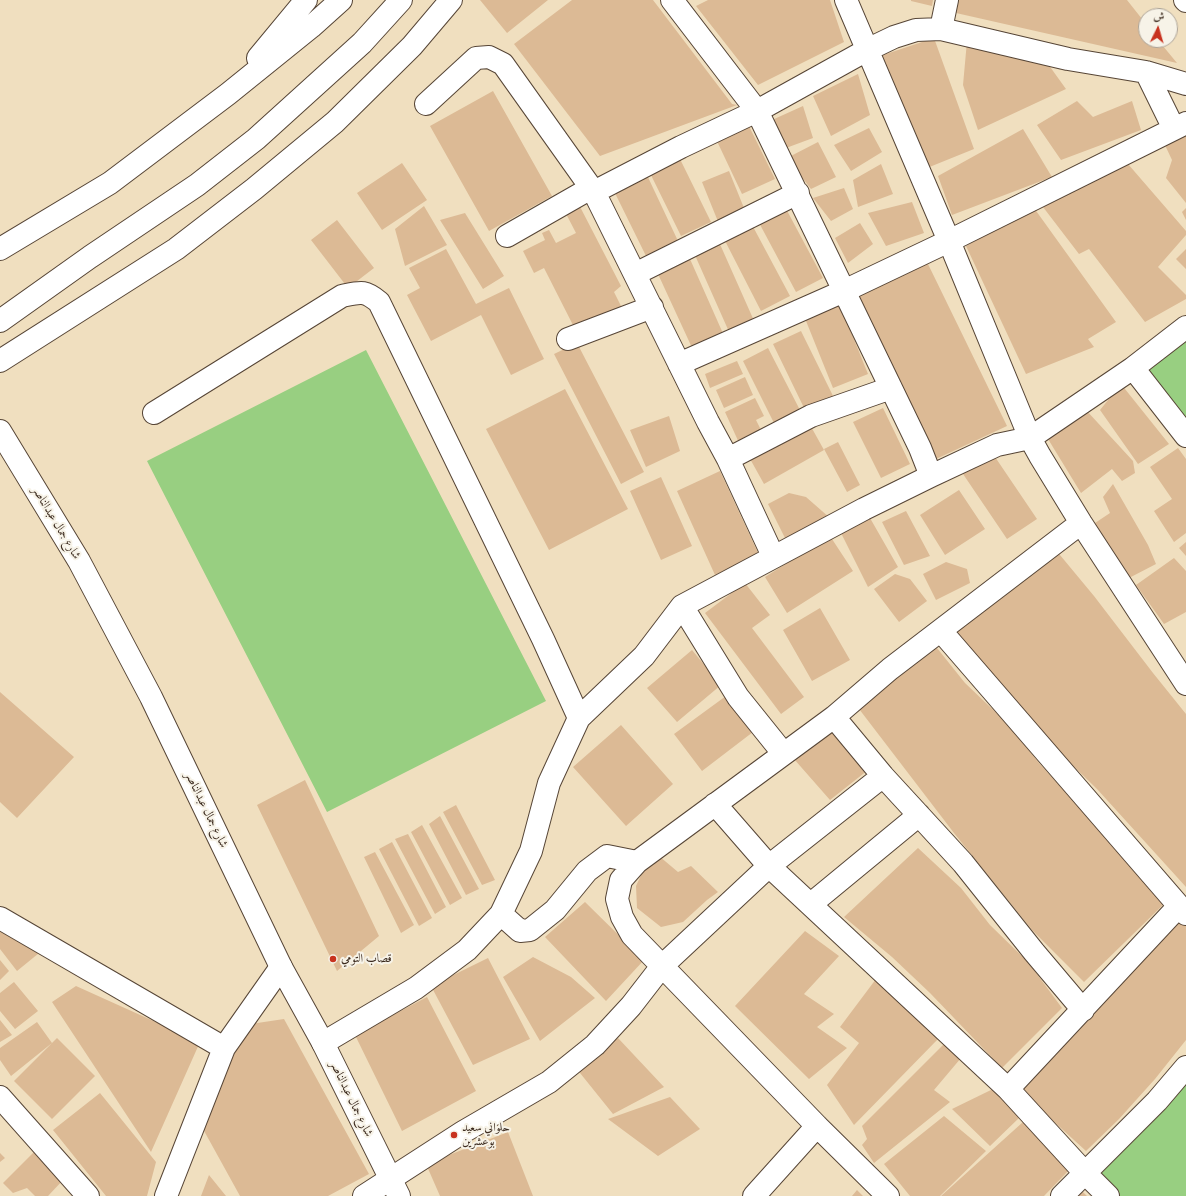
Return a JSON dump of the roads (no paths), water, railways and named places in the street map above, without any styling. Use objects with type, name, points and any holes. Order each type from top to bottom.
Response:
[{"type":"main road","points":[[228,94],[306,0]]},
{"type":"main road","points":[[0,250],[110,183],[228,94],[312,27],[341,0]]},
{"type":"main road","points":[[0,321],[90,257],[197,185],[256,139],[362,43],[401,0]]},
{"type":"main road","points":[[0,361],[176,249],[254,189],[329,126],[412,46],[451,0]]},
{"type":"main road","points":[[672,0],[757,111],[798,193],[920,448],[931,476]]},
{"type":"main road","points":[[846,0],[949,241],[1030,438],[1081,523],[1186,684]]},
{"type":"main road","points":[[941,29],[947,0]]},
{"type":"main road","points":[[507,236],[593,190],[757,111],[867,50],[894,37],[916,30],[941,29],[1068,59],[1146,72],[1186,84]]},
{"type":"main road","points":[[426,104],[476,58],[489,57],[503,64],[593,190],[728,459],[773,556]]},
{"type":"main road","points":[[679,364],[844,291],[949,241],[1180,126],[1146,72]]},
{"type":"main road","points":[[635,274],[798,193]]},
{"type":"main road","points":[[154,413],[342,296],[356,293],[368,294],[379,302],[543,639],[579,718]]},
{"type":"main road","points":[[568,339],[652,308]]},
{"type":"main road","points":[[323,1043],[416,988],[467,950],[500,914],[531,851],[548,783],[579,718],[644,656],[682,606],[773,556],[931,476],[997,445],[1030,438],[1134,368],[1186,327]]},
{"type":"main road","points":[[1134,368],[1186,436]]},
{"type":"main road","points":[[728,459],[811,416],[890,388]]},
{"type":"main road","name":"شارع جمال عبدالناصر","points":[[0,431],[79,561],[151,696],[281,968],[323,1043],[395,1188]]},
{"type":"main road","points":[[888,1196],[817,1126],[632,935],[622,917],[616,899],[621,880],[638,862],[834,717],[890,669],[1081,523]]},
{"type":"main road","points":[[682,606],[738,697],[783,754]]},
{"type":"main road","points":[[941,631],[1183,910],[1083,1010],[1008,1089]]},
{"type":"main road","points":[[834,717],[883,776],[963,863],[1034,952],[1083,1010]]},
{"type":"main road","points":[[364,1196],[395,1188],[463,1132],[549,1082],[595,1044],[631,1006],[662,966],[769,866],[883,776]]},
{"type":"main road","points":[[715,804],[769,866],[1008,1089],[1108,1196]]},
{"type":"main road","points":[[810,904],[919,815]]},
{"type":"main road","points":[[500,914],[520,931],[530,930],[555,910],[587,871],[607,856],[638,862]]},
{"type":"main road","points":[[0,918],[224,1048]]},
{"type":"main road","points":[[167,1196],[224,1048],[281,968]]},
{"type":"main road","points":[[1062,1196],[1157,1101],[1186,1067]]},
{"type":"main road","points":[[0,1097],[88,1196]]},
{"type":"main road","points":[[754,1196],[817,1126]]},
{"type":"place","name":"قصاب التومي","points":[[333,959]]},
{"type":"place","name":"حلواني سعيد بوعشرين","points":[[454,1135]]}]
